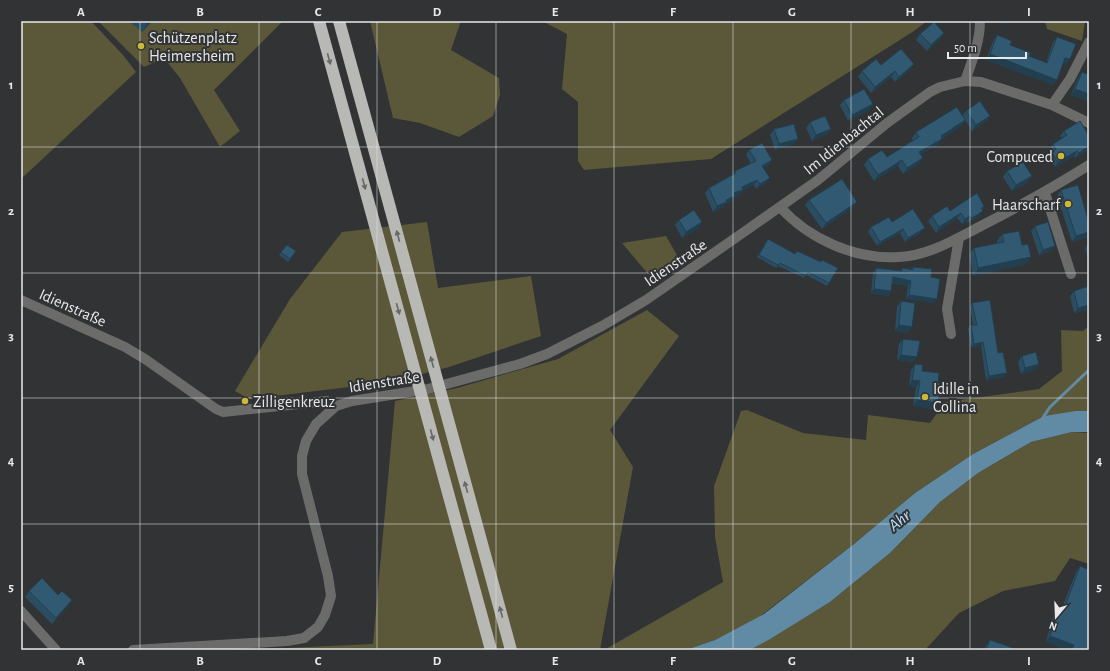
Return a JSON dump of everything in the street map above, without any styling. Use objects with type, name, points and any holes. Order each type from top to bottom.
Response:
[{"type":"highway","points":[[319,21],[491,650]]},
{"type":"highway","points":[[339,21],[511,650]]},
{"type":"street","points":[[965,81],[978,44],[980,21]]},
{"type":"street","points":[[1052,104],[1070,79],[1089,42]]},
{"type":"street","name":"Im Idienbachtal","points":[[744,232],[818,180],[887,123],[930,92],[940,87],[965,81],[981,82],[1052,104],[1089,123]]},
{"type":"street","points":[[780,207],[793,221],[811,234],[839,247],[870,256],[906,256],[924,252],[958,238],[1045,193],[1089,165]]},
{"type":"street","points":[[1045,193],[1071,274]]},
{"type":"street","name":"Idienstraße","points":[[21,300],[125,347],[145,359],[216,410],[223,412],[327,401],[336,406],[352,401],[428,389],[520,364],[547,354],[602,326],[646,300],[744,232]]},
{"type":"street","points":[[951,334],[946,310],[958,238]]},
{"type":"street","points":[[133,650],[287,641],[304,638],[318,627],[325,615],[331,596],[328,576],[302,474],[302,456],[306,441],[316,424],[336,406]]},
{"type":"street","points":[[21,611],[56,650]]},
{"type":"shaded area","points":[[21,21],[91,21],[123,55],[136,72],[21,179]]},
{"type":"shaded area","points":[[98,21],[283,21],[214,90],[240,131],[220,147],[180,78],[164,58],[144,67]]},
{"type":"shaded area","points":[[370,21],[461,21],[451,50],[499,78],[500,95],[493,116],[459,137],[420,123],[393,118]]},
{"type":"shaded area","points":[[542,21],[927,21],[914,31],[711,159],[584,170],[578,161],[578,102],[562,89],[567,34]]},
{"type":"shaded area","points":[[1045,21],[1085,21],[1082,41],[1047,29]]},
{"type":"shaded area","points":[[427,222],[438,288],[531,276],[541,336],[449,367],[391,382],[249,399],[235,391],[290,299],[342,232]]},
{"type":"shaded area","points":[[666,236],[682,264],[654,281],[622,243]]},
{"type":"shaded area","points":[[647,310],[679,336],[610,430],[633,467],[600,650],[244,650],[373,644],[395,401],[457,388],[558,359]]},
{"type":"shaded area","points":[[1089,326],[1089,411],[1044,416],[973,454],[915,493],[854,544],[759,617],[715,640],[686,650],[604,650],[723,582],[715,537],[714,486],[741,411],[747,410],[803,433],[866,440],[868,415],[930,423],[945,402],[1039,389],[1062,371],[1061,330],[1083,331]]},
{"type":"shaded area","points":[[1072,432],[1089,433],[1089,564],[1070,558],[1055,581],[1003,591],[959,613],[925,650],[750,650],[830,602],[890,553],[940,502],[978,473],[1031,442]]},
{"type":"water","name":"Ahr","points":[[1076,411],[1089,411],[1089,432],[1072,432],[1031,442],[978,473],[940,502],[890,553],[830,602],[770,639],[750,650],[686,650],[715,640],[764,614],[854,544],[915,493],[973,454],[1044,416]]},
{"type":"building","points":[[934,22],[944,33],[931,45],[920,34]]},
{"type":"building","points":[[997,35],[1012,41],[1010,45],[1031,53],[1029,56],[1047,63],[1057,37],[1076,44],[1070,59],[1065,58],[1057,80],[990,54]]},
{"type":"building","points":[[901,49],[914,64],[899,77],[895,71],[875,87],[862,71],[876,59],[881,65]]},
{"type":"building","points":[[1082,72],[1087,74],[1089,72],[1089,94],[1075,89]]},
{"type":"building","points":[[864,89],[873,104],[852,115],[844,100]]},
{"type":"building","points":[[980,101],[990,116],[976,125],[966,111]]},
{"type":"building","points":[[957,107],[965,120],[941,136],[942,139],[919,152],[923,158],[907,168],[902,160],[878,175],[868,159],[882,150],[887,157],[919,137],[916,132]]},
{"type":"building","points":[[825,116],[831,129],[816,135],[810,122]]},
{"type":"building","points":[[1080,121],[1089,136],[1089,146],[1079,153],[1077,151],[1058,162],[1052,153],[1056,149],[1053,144],[1067,135],[1064,131]]},
{"type":"building","points":[[794,124],[798,139],[779,144],[774,129]]},
{"type":"building","points":[[762,143],[772,160],[762,166],[770,178],[760,184],[757,180],[742,187],[743,190],[734,193],[735,196],[726,200],[727,202],[717,206],[709,188],[736,173],[735,171],[756,161],[749,150]]},
{"type":"building","points":[[1023,162],[1032,176],[1016,185],[1007,171]]},
{"type":"building","points":[[842,179],[857,202],[826,223],[809,200]]},
{"type":"building","points":[[1078,185],[1089,223],[1089,232],[1076,236],[1061,190]]},
{"type":"building","points":[[977,193],[984,206],[981,208],[983,211],[972,218],[970,216],[965,219],[961,213],[939,227],[932,216],[947,206],[950,211]]},
{"type":"building","points":[[913,209],[925,228],[908,238],[903,229],[880,242],[871,227],[889,217],[892,222]]},
{"type":"building","points":[[694,210],[702,222],[686,232],[679,220]]},
{"type":"building","points":[[1048,222],[1055,246],[1043,250],[1035,226]]},
{"type":"building","points":[[1019,231],[1022,245],[1028,244],[1031,257],[978,268],[974,248],[1004,242],[1002,234]]},
{"type":"building","points":[[768,239],[795,254],[797,251],[821,262],[822,260],[838,268],[829,283],[808,272],[806,276],[780,263],[778,265],[759,255]]},
{"type":"building","points":[[287,245],[296,251],[290,259],[281,252]]},
{"type":"building","points":[[913,267],[932,269],[931,277],[940,279],[937,299],[909,295],[911,281],[893,277],[891,291],[874,289],[876,268],[902,271],[902,268],[913,270]]},
{"type":"building","points":[[1089,286],[1089,305],[1078,308],[1074,291]]},
{"type":"building","points":[[990,300],[998,353],[1003,352],[1007,373],[989,376],[983,342],[974,344],[971,325],[977,325],[972,303]]},
{"type":"building","points":[[901,301],[915,303],[912,327],[899,325]]},
{"type":"building","points":[[903,339],[920,341],[917,357],[901,355]]},
{"type":"building","points":[[1036,352],[1039,364],[1025,368],[1022,356]]},
{"type":"building","name":"Idille in Collina","points":[[915,364],[923,365],[922,371],[939,373],[938,383],[940,383],[938,403],[917,400],[920,381],[912,380]]},
{"type":"building","points":[[1080,566],[1089,570],[1089,650],[1072,650],[1074,645],[1050,636],[1058,607],[1064,609]]},
{"type":"building","points":[[42,578],[58,595],[62,591],[72,600],[56,618],[29,591]]},
{"type":"building","points":[[990,640],[1019,650],[986,650]]},
{"type":"waterway","points":[[1042,419],[1050,407],[1089,370]]},
{"type":"place","name":"Schützenplatz Heimersheim","points":[[141,46]]},
{"type":"place","name":"Compuced","points":[[1061,156]]},
{"type":"place","name":"Haarscharf","points":[[1068,204]]},
{"type":"place","name":"Idille in Collina","points":[[925,397]]},
{"type":"place","name":"Zilligenkreuz","points":[[245,401]]}]
